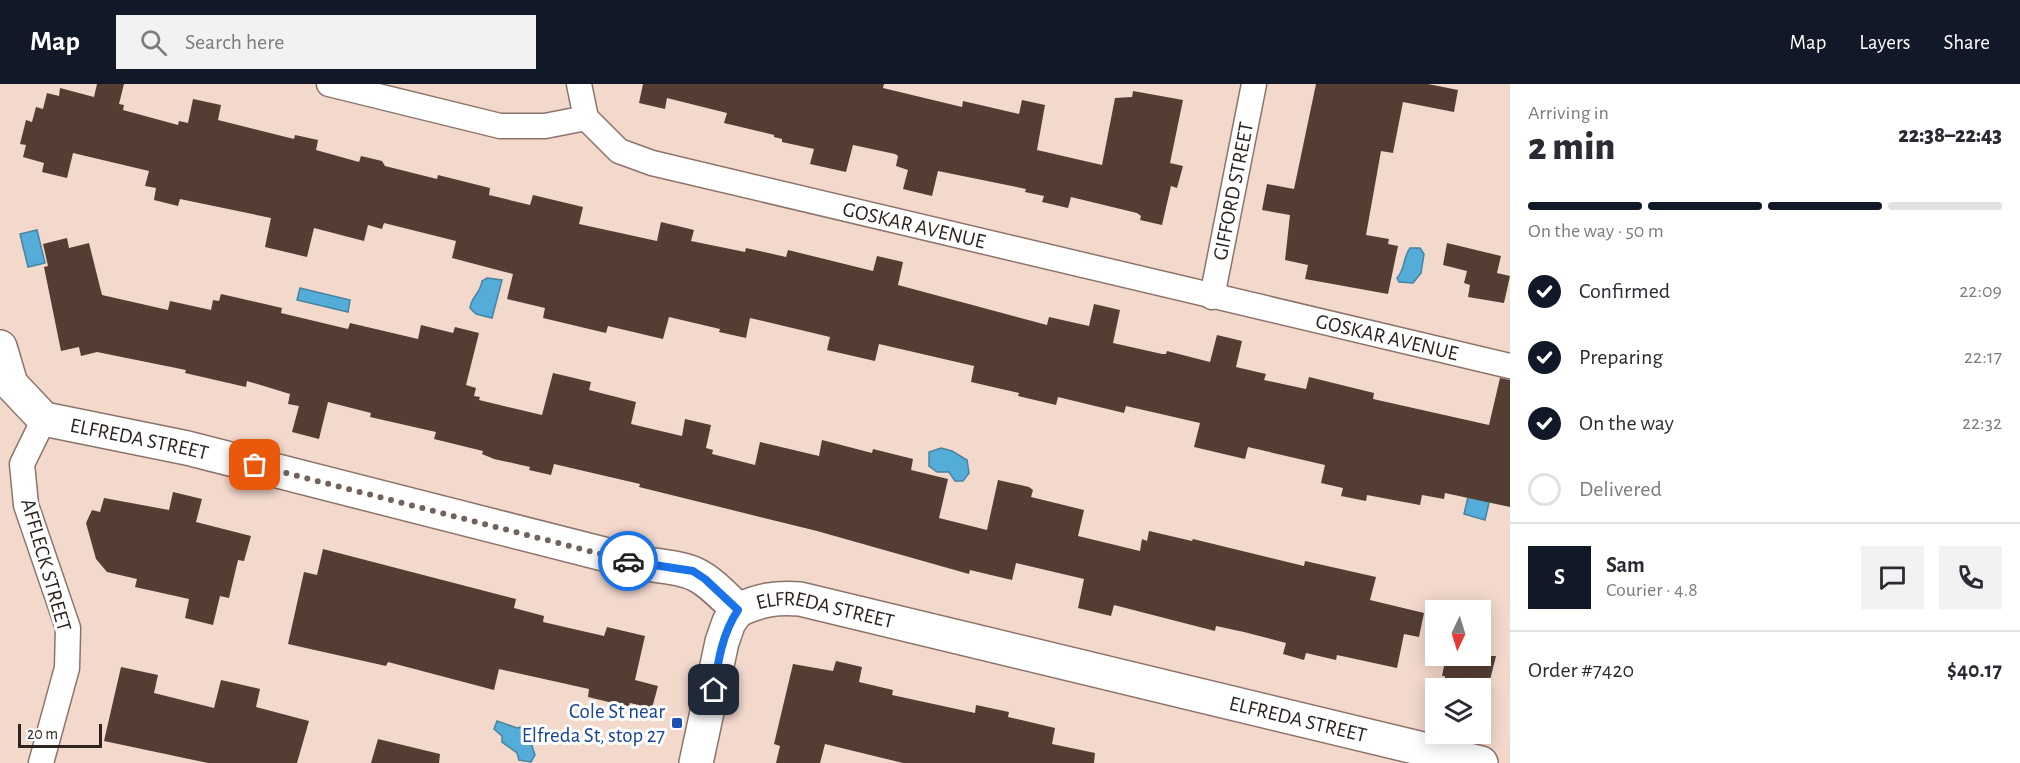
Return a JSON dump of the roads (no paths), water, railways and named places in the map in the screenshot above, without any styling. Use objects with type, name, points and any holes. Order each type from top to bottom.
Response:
[{"type":"street","points":[[329,84],[500,126],[545,126],[586,118],[579,84]]},
{"type":"street","name":"GIFFORD STREET","points":[[1212,297],[1254,84]]},
{"type":"street","name":"GOSKAR AVENUE","points":[[586,118],[619,151],[652,163],[1510,366]]},
{"type":"street","points":[[0,347],[11,384],[44,419]]},
{"type":"street","name":"ELFREDA STREET","points":[[44,419],[187,448],[639,563],[679,567],[704,577],[738,610],[757,601],[775,597],[800,599],[1481,763]]},
{"type":"street","name":"AFFLECK STREET","points":[[41,763],[67,668],[68,628],[26,505],[22,464],[44,419]]},
{"type":"street","points":[[696,763],[722,642],[729,622],[738,610]]},
{"type":"water","points":[[37,230],[45,263],[28,267],[20,234]]},
{"type":"water","points":[[1410,248],[1420,248],[1424,254],[1421,273],[1413,283],[1399,282],[1397,278]]},
{"type":"water","points":[[487,278],[502,280],[492,318],[476,314],[470,308],[482,281]]},
{"type":"water","points":[[300,288],[350,300],[348,312],[297,300]]},
{"type":"water","points":[[941,448],[952,451],[967,460],[969,473],[963,481],[955,481],[949,472],[937,472],[929,466],[929,452]]},
{"type":"water","points":[[1473,476],[1494,481],[1485,520],[1464,514]]},
{"type":"water","points":[[497,721],[517,728],[526,726],[535,728],[532,746],[535,755],[531,762],[519,760],[517,753],[502,742],[502,736],[494,729]]},
{"type":"place","name":"Cole St near Elfreda St, stop 27","points":[[677,723]]}]
